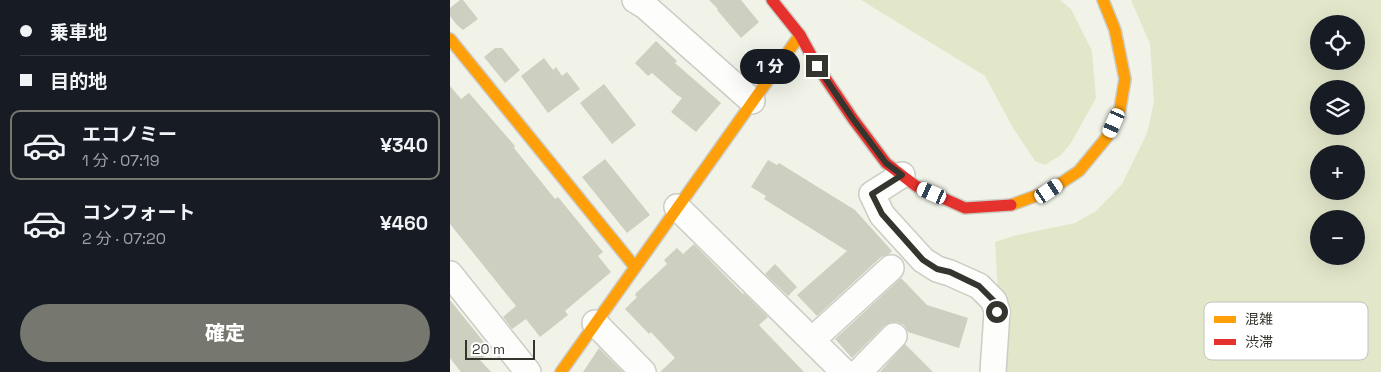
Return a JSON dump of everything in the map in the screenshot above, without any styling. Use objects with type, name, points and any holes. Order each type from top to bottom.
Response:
[{"type":"street","points":[[635,0],[645,6],[752,101]]},
{"type":"street","points":[[772,0],[800,35],[817,66],[886,163],[916,186],[965,208],[1014,205],[1049,191],[1079,171],[1107,137],[1120,109],[1125,79],[1115,30],[1103,0]]},
{"type":"street","points":[[561,372],[800,35]]},
{"type":"street","points":[[450,39],[634,267]]},
{"type":"street","points":[[902,175],[872,194],[882,214],[923,260],[937,269],[950,272],[979,286],[994,301],[997,312],[993,372]]},
{"type":"street","points":[[677,207],[844,372]]},
{"type":"street","points":[[812,340],[891,268]]},
{"type":"street","points":[[450,274],[528,372]]},
{"type":"street","points":[[595,323],[643,372]]},
{"type":"street","points":[[859,372],[894,336]]},
{"type":"green space","points":[[861,0],[1060,0],[1071,9],[1092,51],[1096,98],[1071,143],[1061,155],[1045,165],[1035,161],[1013,128],[985,76]]},
{"type":"green space","points":[[1131,0],[1381,0],[1381,372],[1003,372],[995,242],[1013,236],[1075,223],[1096,211],[1122,184],[1147,133],[1154,102],[1150,44]]},
{"type":"building","points":[[460,0],[463,0],[478,19],[463,30],[450,16],[450,8]]},
{"type":"building","points":[[709,0],[741,0],[759,22],[741,38]]},
{"type":"building","points":[[656,41],[677,61],[675,63],[721,103],[696,132],[671,112],[682,98],[652,73],[648,76],[635,63]]},
{"type":"building","points":[[495,48],[502,48],[520,70],[505,83],[484,57]]},
{"type":"building","points":[[544,58],[553,70],[556,67],[562,76],[567,72],[580,89],[548,113],[521,76]]},
{"type":"building","points":[[604,84],[636,125],[612,144],[580,103]]},
{"type":"building","points":[[450,86],[461,99],[469,93],[515,146],[514,148],[555,199],[558,197],[603,252],[598,256],[611,272],[565,311],[568,315],[540,337],[526,319],[512,329],[503,317],[516,306],[450,224]]},
{"type":"building","points":[[605,159],[650,215],[627,233],[582,177]]},
{"type":"building","points":[[768,160],[777,165],[779,163],[855,210],[892,251],[881,257],[817,316],[797,295],[847,251],[764,199],[766,196],[751,187]]},
{"type":"building","points":[[694,244],[768,317],[759,325],[804,372],[660,372],[675,358],[651,332],[649,334],[625,309],[637,297],[636,293],[667,264],[664,260],[677,248],[683,254]]},
{"type":"building","points":[[775,264],[797,287],[788,296],[765,274]]},
{"type":"building","points":[[901,278],[927,305],[968,318],[959,348],[908,332],[904,325],[891,322],[884,326],[852,358],[835,339]]},
{"type":"building","points":[[450,300],[491,351],[480,360],[491,372],[461,372],[450,358]]},
{"type":"building","points":[[905,344],[933,372],[880,372]]},
{"type":"building","points":[[599,348],[623,372],[583,372]]},
{"type":"traffic: slow","points":[[1011,205],[1049,191],[1079,171],[1107,137],[1120,109],[1125,79],[1115,30],[1103,0]]},
{"type":"traffic: slow","points":[[561,372],[800,35]]},
{"type":"traffic: slow","points":[[450,39],[635,267]]},
{"type":"traffic: jam","points":[[772,0],[800,35],[817,66],[886,163],[916,186],[965,208],[1011,205]]},
{"type":"route","points":[[817,66],[886,163],[902,175],[872,194],[882,214],[923,260],[937,269],[950,272],[979,286],[994,301],[997,312]]}]
